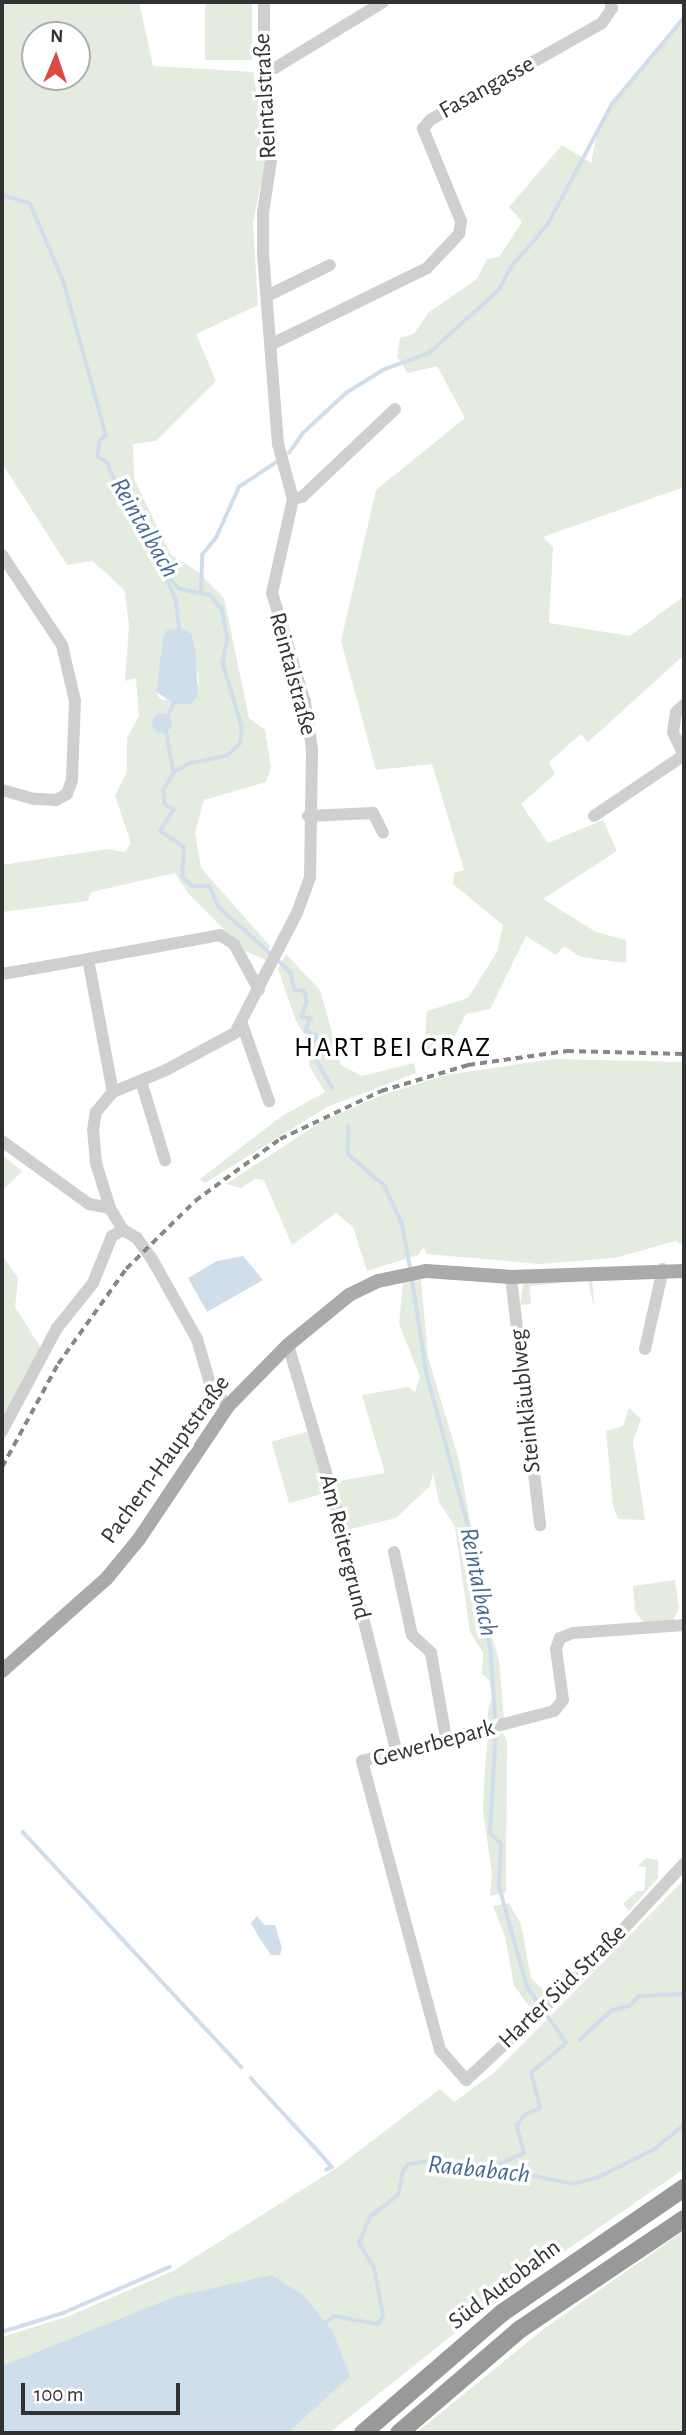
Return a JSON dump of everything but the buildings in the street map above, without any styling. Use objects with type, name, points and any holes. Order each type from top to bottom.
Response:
[{"type":"highway","name":"Süd Autobahn","points":[[363,2433],[502,2313],[684,2188]]},
{"type":"highway","name":"Süd Autobahn","points":[[399,2433],[519,2330],[684,2219]]},
{"type":"main road","name":"Pachern-Hauptstraße","points":[[2,1671],[107,1578],[139,1539],[228,1406],[288,1345],[349,1295],[403,1275],[426,1271],[511,1277],[663,1269],[684,1271]]},
{"type":"street","name":"Reintalstraße","points":[[113,1092],[209,1049],[242,1024],[310,878],[308,816],[312,748],[305,702],[272,593],[293,499],[278,444],[263,228],[273,148],[264,69],[264,2]]},
{"type":"street","points":[[264,69],[275,68],[383,2]]},
{"type":"street","name":"Fasangasse","points":[[272,344],[426,268],[459,234],[461,221],[423,129],[430,120],[602,23],[612,8],[610,2]]},
{"type":"street","points":[[267,296],[330,265]]},
{"type":"street","points":[[293,499],[302,497],[395,409]]},
{"type":"street","points":[[2,555],[62,645],[75,701],[72,780],[67,794],[56,800],[34,799],[2,790]]},
{"type":"street","points":[[594,816],[684,755],[673,732],[676,712],[684,705]]},
{"type":"street","points":[[308,816],[373,813],[383,834]]},
{"type":"street","points":[[2,974],[219,935],[234,944],[259,990]]},
{"type":"street","points":[[88,959],[113,1092],[96,1112],[93,1130],[96,1163],[110,1208],[123,1230],[137,1238],[157,1266],[197,1339],[211,1387],[228,1406]]},
{"type":"street","points":[[242,1024],[269,1101]]},
{"type":"street","points":[[141,1081],[165,1160]]},
{"type":"street","points":[[2,1142],[89,1204],[110,1208]]},
{"type":"street","points":[[2,1431],[57,1328],[93,1283],[112,1236],[123,1230]]},
{"type":"street","points":[[645,1349],[663,1269]]},
{"type":"street","name":"Steinkläublweg","points":[[511,1277],[540,1525]]},
{"type":"street","name":"Am Reitergrund","points":[[288,1345],[331,1489],[396,1750]]},
{"type":"street","points":[[394,1552],[412,1635],[430,1653],[446,1738]]},
{"type":"street","name":"Gewerbepark","points":[[440,2050],[362,1761],[396,1750],[505,1725],[560,1707],[560,1638],[573,1633],[684,1625]]},
{"type":"street","name":"Harter Süd Straße","points":[[440,2050],[466,2080],[531,2021],[684,1864]]},
{"type":"shaded area","points":[[2,2],[139,2],[153,66],[253,72],[267,154],[253,223],[258,305],[196,334],[216,381],[156,441],[133,444],[134,479],[171,555],[197,571],[224,598],[249,718],[265,730],[271,768],[266,782],[204,800],[195,833],[201,868],[270,946],[266,960],[245,951],[188,893],[175,873],[91,892],[88,901],[2,912],[2,865],[107,849],[125,852],[131,843],[115,796],[127,772],[127,738],[139,716],[136,678],[125,681],[129,626],[125,591],[93,561],[67,565],[2,463]],"holes":[[[192,634],[199,681],[191,704],[160,699],[156,692],[159,669]]]},
{"type":"shaded area","points":[[205,2],[252,2],[252,60],[205,60]]},
{"type":"shaded area","points":[[684,18],[684,487],[543,537],[553,547],[549,623],[630,636],[684,596],[684,655],[588,742],[581,734],[549,762],[555,774],[521,804],[548,843],[603,820],[617,851],[543,899],[596,932],[626,940],[626,963],[581,957],[564,946],[556,955],[526,936],[490,1009],[466,1014],[450,1046],[424,1050],[427,1011],[468,998],[497,952],[503,925],[453,884],[454,873],[464,870],[432,764],[376,770],[341,641],[376,490],[465,418],[437,366],[408,373],[397,357],[400,338],[414,334],[428,313],[477,279],[487,259],[499,257],[522,222],[509,207],[562,145],[591,163],[598,129],[612,104]]},
{"type":"shaded area","points":[[286,954],[320,990],[341,1065],[362,1076],[414,1063],[416,1073],[327,1107],[205,1183],[200,1179],[282,1116],[325,1092],[309,1066],[310,1044],[296,1021],[278,969]]},
{"type":"shaded area","points":[[554,1059],[684,1062],[684,1245],[675,1241],[615,1258],[540,1264],[426,1254],[424,1247],[418,1255],[367,1271],[353,1227],[336,1213],[292,1245],[264,1180],[255,1179],[241,1188],[226,1184],[322,1121],[382,1095],[445,1075]]},
{"type":"shaded area","points":[[2,1155],[22,1171],[2,1191]]},
{"type":"shaded area","points":[[2,1255],[18,1278],[15,1307],[46,1356],[2,1444]]},
{"type":"shaded area","points":[[592,1277],[594,1308],[588,1280],[530,1286],[531,1304],[520,1305],[523,1284]]},
{"type":"shaded area","points":[[421,1280],[428,1357],[459,1460],[489,1627],[499,1660],[504,1719],[485,1724],[492,1695],[489,1680],[482,1674],[483,1653],[470,1632],[455,1527],[439,1502],[433,1473],[430,1486],[396,1518],[347,1530],[334,1482],[385,1473],[362,1395],[408,1387],[415,1392],[420,1377],[399,1324],[403,1283]]},
{"type":"shaded area","points":[[629,1408],[641,1419],[633,1442],[645,1520],[618,1519],[613,1506],[606,1431],[623,1426]]},
{"type":"shaded area","points":[[309,1431],[327,1493],[289,1503],[272,1442]]},
{"type":"shaded area","points":[[675,1580],[679,1608],[673,1620],[644,1623],[635,1611],[633,1586]]},
{"type":"shaded area","points":[[503,1733],[507,1741],[506,1892],[490,1896],[492,1874],[483,1810],[485,1768],[488,1737]]},
{"type":"shaded area","points":[[646,1858],[658,1860],[658,1878],[629,1911],[623,1904],[637,1891],[644,1891],[646,1867],[638,1866]]},
{"type":"shaded area","points":[[684,1880],[684,2169],[513,2287],[329,2433],[2,2433],[2,2337],[69,2316],[173,2271],[338,2167],[440,2089],[454,2102],[495,2072]]},
{"type":"shaded area","points":[[509,1903],[521,1924],[531,1978],[547,1994],[532,2010],[514,1986],[505,1936],[493,1906]]},
{"type":"shaded area","points":[[684,2231],[684,2433],[416,2433],[545,2328]]},
{"type":"water","points":[[181,628],[192,634],[196,655],[198,695],[191,704],[175,704],[156,692],[163,638],[167,630]]},
{"type":"water","points":[[162,713],[169,716],[172,723],[169,730],[162,733],[155,730],[152,723],[155,716]]},
{"type":"water","points":[[243,1256],[263,1280],[207,1312],[188,1278],[217,1261]]},
{"type":"water","points":[[257,1916],[265,1925],[275,1925],[282,1948],[280,1955],[271,1955],[258,1936],[251,1923]]},
{"type":"water","points":[[271,2275],[303,2295],[333,2332],[350,2376],[288,2433],[2,2433],[2,2366],[174,2297]]},
{"type":"waterway","points":[[289,453],[303,433],[346,393],[383,370],[429,353],[499,290],[512,266],[548,224],[612,104],[684,18]]},
{"type":"waterway","name":"Reintalbach","points":[[2,195],[30,203],[64,282],[106,435],[100,442],[98,457],[107,462],[131,517],[164,572],[180,589],[210,595],[222,609],[228,639],[223,663],[242,726],[241,743],[228,756],[191,763],[174,773],[164,790],[165,804],[174,810],[161,831],[184,847],[183,877],[193,886],[210,886],[219,907],[271,954]]},
{"type":"waterway","points":[[201,591],[202,555],[216,538],[239,487],[278,461]]},
{"type":"waterway","points":[[166,577],[176,599],[180,630]]},
{"type":"waterway","points":[[166,721],[175,700]]},
{"type":"waterway","points":[[166,729],[174,773]]},
{"type":"waterway","name":"Reintalbach","points":[[277,959],[291,973],[295,990],[305,991],[307,1002],[302,1017],[311,1018],[306,1031],[319,1036],[313,1044],[316,1059],[333,1089]]},
{"type":"waterway","name":"Reintalbach","points":[[349,1126],[348,1154],[385,1186],[402,1223],[411,1270]]},
{"type":"waterway","name":"Reintalbach","points":[[412,1277],[427,1374],[471,1536],[491,1651],[496,1723]]},
{"type":"waterway","name":"Reintalbach","points":[[493,2167],[524,2153],[517,2126],[525,2115],[540,2108],[531,2073],[566,2043],[527,1987],[499,1887],[501,1844],[490,1833],[496,1730]]},
{"type":"waterway","points":[[23,1832],[241,2067]]},
{"type":"waterway","points":[[580,2040],[612,2010],[629,2006],[639,1996],[684,1994]]},
{"type":"waterway","points":[[251,2078],[332,2167],[327,2170]]},
{"type":"waterway","name":"Raababach","points":[[324,2324],[334,2316],[378,2324],[383,2316],[374,2268],[359,2243],[370,2217],[398,2195],[403,2171],[409,2164],[431,2161],[493,2167],[573,2184],[599,2177],[655,2149],[684,2125]]},
{"type":"waterway","points":[[2,2332],[63,2313],[170,2267]]},
{"type":"railway","points":[[2,1467],[58,1364],[126,1269],[195,1201],[280,1139],[381,1091],[468,1065],[567,1051],[684,1054]]},
{"type":"district","name":"HART BEI GRAZ","points":[[393,1048]]}]
